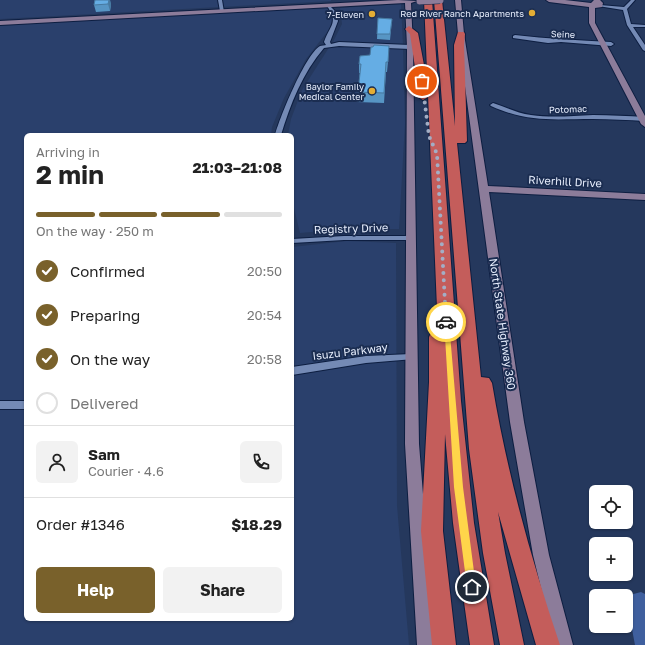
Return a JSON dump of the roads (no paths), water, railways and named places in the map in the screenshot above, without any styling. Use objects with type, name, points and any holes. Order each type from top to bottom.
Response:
[{"type":"highway","points":[[439,0],[462,279],[485,495],[512,645]]},
{"type":"highway","points":[[424,1],[437,154],[442,268],[458,487],[466,548],[482,645]]},
{"type":"highway","points":[[409,29],[414,33],[429,136],[437,154]]},
{"type":"highway","points":[[458,231],[463,223],[459,96],[459,45],[461,34]]},
{"type":"highway","points":[[442,268],[435,277],[438,382],[432,531],[444,645]]},
{"type":"highway","points":[[462,279],[470,290],[485,400],[504,496],[520,558],[548,645]]},
{"type":"main road","points":[[0,22],[222,10],[327,2],[386,0]]},
{"type":"main road","points":[[327,2],[439,0]]},
{"type":"main road","name":"North State Highway 360","points":[[458,0],[461,34],[517,422],[541,555],[564,645]]},
{"type":"main road","points":[[549,0],[597,3]]},
{"type":"main road","points":[[570,0],[597,3]]},
{"type":"main road","points":[[408,1],[410,47],[412,459],[416,533],[426,645]]},
{"type":"main road","points":[[597,3],[599,14]]},
{"type":"main road","points":[[597,3],[590,12],[592,23],[607,44],[645,107]]},
{"type":"main road","points":[[600,22],[607,44],[644,121]]},
{"type":"main road","name":"Riverhill Drive","points":[[484,190],[645,197]]},
{"type":"street","points":[[220,0],[222,10]]},
{"type":"street","points":[[625,8],[633,0]]},
{"type":"street","points":[[327,2],[335,13],[336,22],[328,38],[329,45]]},
{"type":"street","points":[[597,3],[625,8]]},
{"type":"street","points":[[625,8],[626,19],[634,35],[645,49]]},
{"type":"street","points":[[629,25],[645,26]]},
{"type":"street","points":[[634,35],[645,35]]},
{"type":"street","name":"Seine","points":[[515,37],[548,42],[561,40],[607,44]]},
{"type":"street","points":[[279,133],[284,113],[298,85],[320,48],[329,45],[350,44],[410,47]]},
{"type":"street","name":"Potomac","points":[[493,105],[517,114],[537,119],[593,117],[644,121]]},
{"type":"street","name":"Registry Drive","points":[[294,241],[344,238],[410,238]]},
{"type":"street","name":"Isuzu Parkway","points":[[294,371],[395,357],[411,358]]},
{"type":"street","points":[[0,405],[24,405]]},
{"type":"place","name":"Red River Ranch Apartments","points":[[532,13]]},
{"type":"place","name":"7-Eleven","points":[[372,14]]},
{"type":"place","name":"Baylor Family Medical Center","points":[[372,91]]}]
